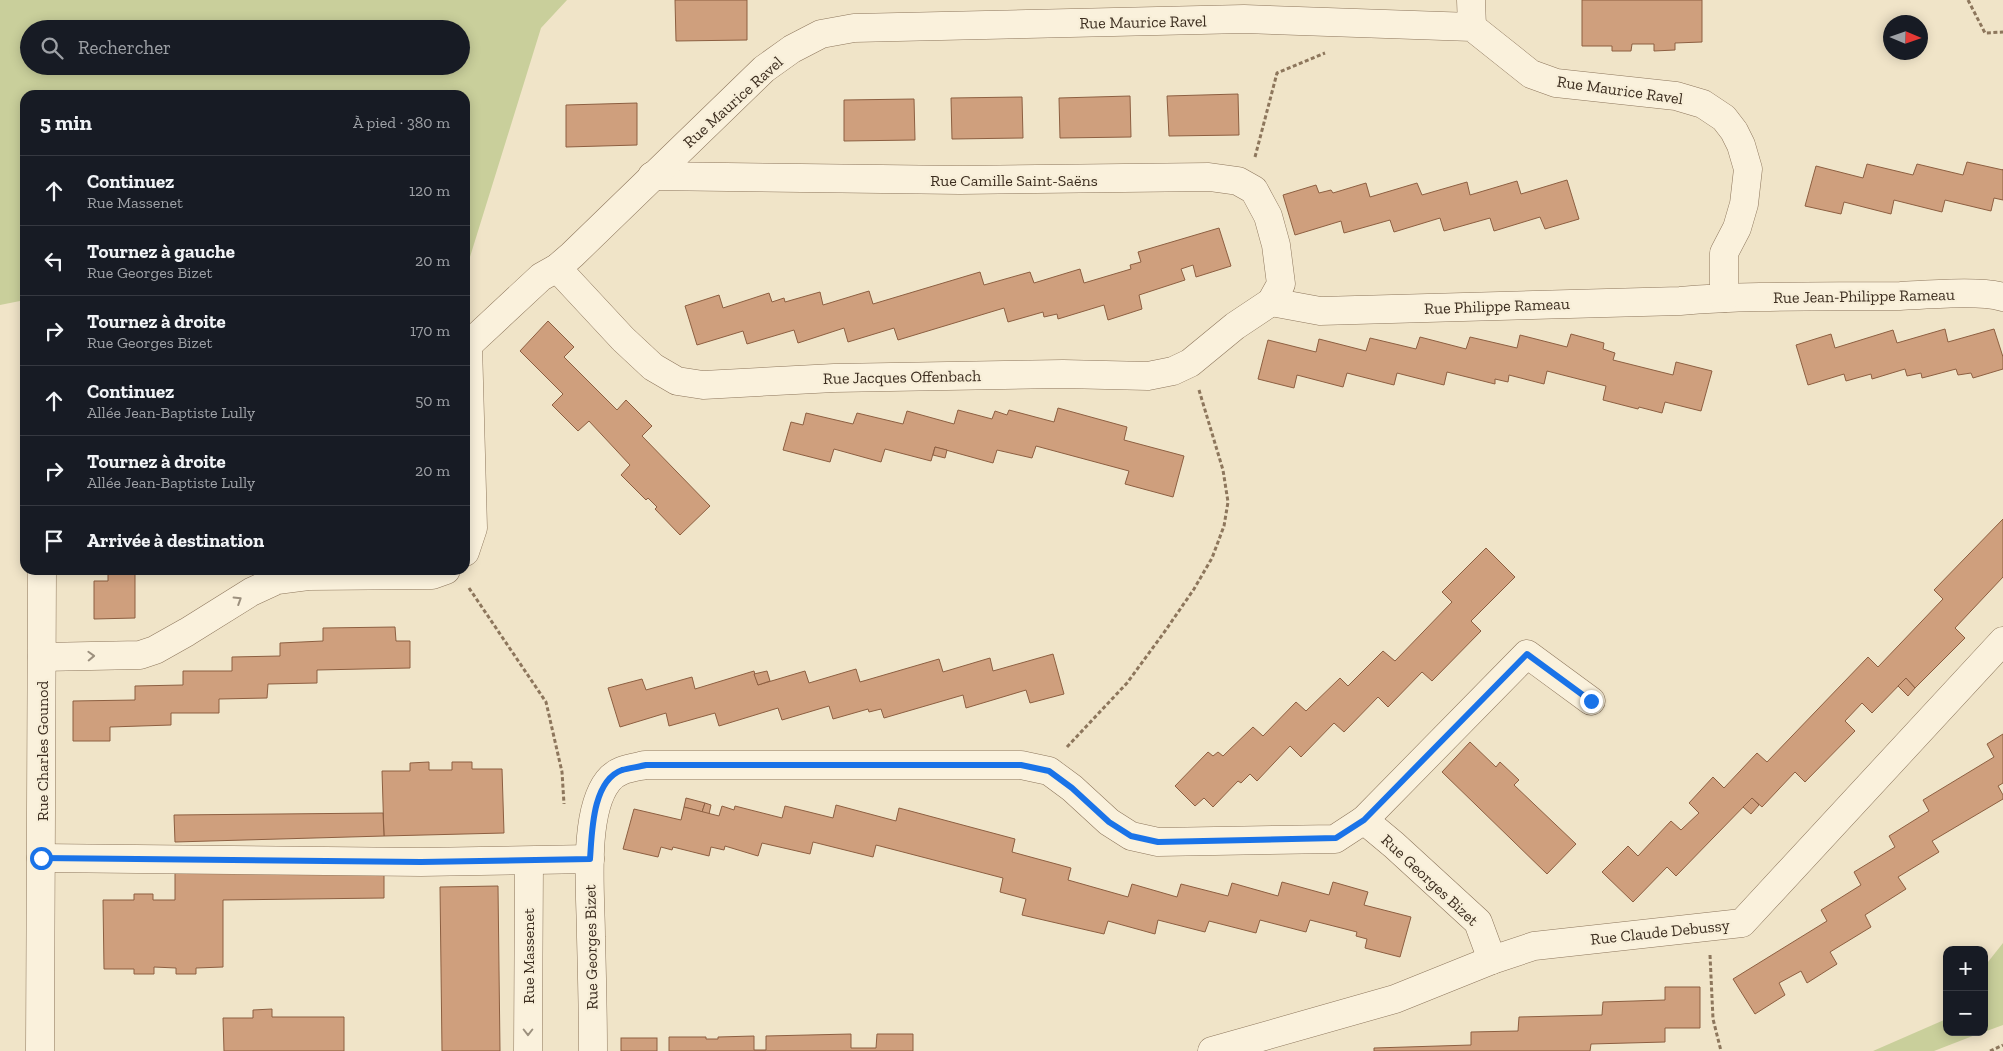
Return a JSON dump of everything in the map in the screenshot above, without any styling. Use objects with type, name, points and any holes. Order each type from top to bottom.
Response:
[{"type":"street","points":[[1471,0],[1472,27]]},
{"type":"street","name":"Rue Maurice Ravel","points":[[470,342],[541,277],[557,268],[764,69],[792,49],[822,34],[854,28],[1224,20],[1472,27],[1531,74],[1556,83],[1676,96],[1702,104],[1724,118],[1734,131],[1741,145],[1748,169],[1744,204],[1737,228],[1724,253],[1724,298]]},
{"type":"street","name":"Rue Camille Saint-Saëns","points":[[652,176],[960,180],[1209,177],[1238,181],[1247,186]]},
{"type":"street","points":[[1247,186],[1254,190],[1268,216],[1276,246],[1281,284],[1271,302]]},
{"type":"street","name":"Rue Jacques Offenbach","points":[[557,268],[623,339],[653,366],[677,381],[703,385],[834,378],[1063,374],[1148,376],[1173,371],[1190,363],[1235,326],[1271,302]]},
{"type":"street","name":"Rue Jean-Philippe Rameau","points":[[1724,298],[1967,294],[2003,297]]},
{"type":"street","name":"Rue Philippe Rameau","points":[[1271,302],[1320,311],[1724,298]]},
{"type":"street","points":[[470,436],[473,528],[470,537]]},
{"type":"street","name":"Rue Charles Gounod","points":[[40,1051],[42,575]]},
{"type":"street","points":[[42,658],[140,655],[155,650],[251,592],[277,580],[308,576],[432,575]]},
{"type":"street","name":"Rue Claude Debussy","points":[[1212,1051],[1395,999],[1492,960],[1534,946],[1742,923],[2003,641]]},
{"type":"street","points":[[1364,820],[1527,654],[1591,701]]},
{"type":"street","name":"Rue Georges Bizet","points":[[593,1051],[590,859],[593,817],[599,796],[608,780],[621,770],[646,765],[1021,765],[1049,771],[1072,788],[1109,822],[1131,836],[1158,842],[1336,838],[1364,820],[1478,922],[1492,960]]},
{"type":"street","points":[[41,858],[421,862],[590,859]]},
{"type":"street","name":"Rue Massenet","points":[[528,1051],[529,860]]},
{"type":"path","points":[[1968,0],[1985,33],[2003,32]]},
{"type":"path","points":[[1247,186],[1277,73],[1345,44],[1345,23]]},
{"type":"path","points":[[1049,771],[1068,745],[1127,683],[1164,634],[1194,590],[1212,558],[1224,526],[1228,502],[1223,470],[1208,414],[1190,363]]},
{"type":"path","points":[[468,586],[546,702],[562,772],[565,811]]},
{"type":"path","points":[[1708,927],[1713,1019],[1721,1051]]},
{"type":"path","points":[[1990,1051],[2003,1045]]},
{"type":"green space","points":[[0,0],[567,0],[541,28],[470,257],[470,90],[20,90],[20,301],[0,305]]},
{"type":"green space","points":[[2003,943],[2003,1025],[1988,1031],[1988,991],[1988,962]]},
{"type":"green space","points":[[1943,1020],[1943,1036],[1973,1036],[1934,1051],[1873,1051]]},
{"type":"building","points":[[675,0],[747,0],[747,40],[676,41]]},
{"type":"building","points":[[1582,0],[1702,0],[1702,42],[1675,43],[1675,50],[1654,51],[1654,44],[1632,44],[1631,51],[1612,51],[1612,46],[1582,46]]},
{"type":"building","points":[[1238,94],[1239,135],[1169,136],[1167,96]]},
{"type":"building","points":[[1130,96],[1131,137],[1060,138],[1059,98]]},
{"type":"building","points":[[1022,97],[1023,138],[952,139],[951,98]]},
{"type":"building","points":[[914,99],[915,140],[844,141],[844,100]]},
{"type":"building","points":[[637,103],[637,145],[566,147],[566,105]]},
{"type":"building","points":[[1967,162],[2003,170],[2003,200],[1994,198],[1991,211],[1945,200],[1942,212],[1894,200],[1891,214],[1844,202],[1841,214],[1805,206],[1816,166],[1863,178],[1867,164],[1913,175],[1917,164],[1963,175]]},
{"type":"building","points":[[1567,180],[1579,219],[1545,229],[1540,217],[1494,231],[1490,218],[1444,231],[1440,218],[1394,232],[1390,220],[1344,233],[1341,221],[1295,235],[1283,195],[1316,185],[1319,193],[1331,190],[1333,193],[1366,183],[1370,197],[1417,183],[1422,195],[1467,182],[1470,195],[1517,181],[1521,194]]},
{"type":"building","points":[[1219,228],[1231,266],[1196,277],[1193,265],[1181,269],[1185,280],[1139,295],[1142,309],[1108,320],[1104,305],[1058,319],[1057,314],[1044,317],[1043,312],[1008,322],[1004,308],[898,340],[894,328],[848,342],[844,328],[798,343],[794,330],[747,344],[743,331],[697,345],[685,306],[719,295],[723,308],[769,293],[772,302],[784,298],[785,302],[820,292],[823,305],[869,291],[873,304],[980,272],[984,285],[1030,272],[1034,283],[1080,269],[1084,283],[1131,269],[1130,265],[1141,262],[1138,252]]},
{"type":"building","points":[[548,321],[574,347],[564,357],[617,410],[626,400],[652,426],[642,436],[710,506],[680,535],[655,509],[657,507],[648,498],[646,500],[621,475],[630,465],[589,421],[578,431],[552,405],[563,394],[520,351]]},
{"type":"building","points":[[1945,329],[1948,342],[1994,329],[2003,357],[2003,369],[1973,378],[1971,373],[1958,375],[1956,369],[1922,378],[1921,373],[1907,376],[1905,369],[1872,379],[1871,374],[1846,381],[1844,374],[1808,385],[1796,345],[1831,334],[1835,348],[1893,330],[1897,343]]},
{"type":"building","points":[[1571,334],[1604,343],[1603,349],[1615,353],[1613,360],[1673,375],[1676,362],[1712,371],[1701,411],[1665,402],[1662,413],[1603,400],[1606,386],[1547,371],[1544,384],[1509,375],[1508,382],[1495,379],[1495,384],[1447,372],[1444,385],[1397,373],[1394,385],[1347,373],[1343,387],[1297,375],[1294,388],[1258,379],[1268,340],[1316,352],[1319,339],[1366,351],[1370,338],[1416,349],[1420,337],[1466,349],[1470,337],[1517,348],[1520,335],[1567,347]]},
{"type":"building","points":[[1058,408],[1127,427],[1124,440],[1184,456],[1173,497],[1125,484],[1129,471],[1036,446],[1032,458],[997,450],[993,463],[935,447],[931,461],[885,449],[881,462],[834,449],[830,462],[783,450],[791,422],[803,425],[806,413],[853,424],[857,413],[903,424],[907,411],[954,424],[958,410],[992,419],[995,411],[1007,415],[1009,410],[1054,422]]},
{"type":"building","points":[[935,447],[947,450],[945,458],[933,455]]},
{"type":"building","points":[[2003,519],[2003,577],[1955,628],[1965,638],[1915,688],[1906,678],[1872,713],[1862,703],[1845,721],[1855,731],[1805,782],[1795,772],[1762,807],[1752,798],[1676,876],[1667,867],[1633,902],[1602,872],[1628,846],[1638,856],[1671,821],[1681,830],[1699,813],[1689,803],[1713,777],[1724,788],[1757,753],[1767,762],[1868,657],[1878,667],[1943,599],[1934,590]]},
{"type":"building","points":[[1486,548],[1515,577],[1471,621],[1481,631],[1432,681],[1422,672],[1388,707],[1378,697],[1344,732],[1334,723],[1301,757],[1290,746],[1257,781],[1250,774],[1241,783],[1238,781],[1213,807],[1204,798],[1195,806],[1175,786],[1208,752],[1213,756],[1218,752],[1223,756],[1253,727],[1263,736],[1296,702],[1306,711],[1340,678],[1348,686],[1383,651],[1395,661],[1452,602],[1442,592]]},
{"type":"building","points":[[108,575],[135,575],[135,618],[94,619],[94,581],[108,581]]},
{"type":"building","points":[[395,627],[396,641],[410,641],[410,668],[317,670],[317,683],[268,684],[267,698],[219,699],[219,713],[171,713],[171,725],[110,727],[110,741],[73,741],[73,701],[135,700],[135,686],[183,685],[183,671],[232,671],[232,657],[280,656],[280,643],[323,641],[323,628]]},
{"type":"building","points":[[1053,654],[1064,694],[1030,703],[1026,690],[966,708],[963,695],[884,718],[881,709],[869,712],[868,709],[833,719],[829,706],[782,720],[778,708],[719,726],[715,713],[669,726],[666,713],[620,727],[608,688],[642,679],[646,690],[692,677],[695,689],[754,671],[758,685],[805,671],[809,683],[856,669],[860,682],[939,659],[943,672],[990,658],[993,671]]},
{"type":"building","points":[[767,671],[770,681],[758,685],[754,674]]},
{"type":"building","points":[[1906,678],[1915,688],[1908,696],[1898,686]]},
{"type":"building","points":[[2003,734],[2003,783],[1998,786],[2003,799],[1932,841],[1939,852],[1898,877],[1906,889],[1865,915],[1871,927],[1830,952],[1837,964],[1807,983],[1801,971],[1779,983],[1785,995],[1755,1014],[1733,979],[1827,921],[1821,910],[1861,885],[1854,872],[1895,847],[1889,836],[1929,811],[1923,800],[1994,757],[1987,744]]},
{"type":"building","points":[[1470,742],[1496,767],[1500,762],[1519,780],[1514,785],[1576,844],[1547,874],[1442,772]]},
{"type":"building","points":[[429,762],[429,770],[452,770],[452,762],[472,762],[472,769],[502,769],[504,833],[384,836],[382,771],[410,771],[410,763]]},
{"type":"building","points":[[686,798],[705,803],[702,812],[684,807]]},
{"type":"building","points":[[1752,798],[1759,805],[1751,814],[1743,807]]},
{"type":"building","points":[[705,803],[711,805],[709,814],[702,812]]},
{"type":"building","points":[[836,805],[896,821],[899,808],[1015,839],[1012,852],[1071,868],[1068,880],[1128,897],[1132,884],[1177,897],[1181,884],[1228,896],[1232,883],[1278,896],[1282,882],[1329,895],[1333,882],[1368,892],[1364,905],[1411,917],[1400,957],[1365,948],[1367,939],[1356,936],[1357,932],[1310,920],[1306,932],[1260,920],[1256,933],[1209,921],[1205,932],[1158,920],[1155,934],[1108,921],[1104,934],[1022,915],[1026,899],[1000,892],[1003,878],[876,845],[873,857],[813,842],[810,854],[762,843],[758,856],[725,846],[724,850],[711,847],[709,856],[673,847],[672,850],[661,847],[658,857],[623,849],[634,809],[681,820],[684,807],[719,816],[722,806],[734,810],[735,806],[782,818],[785,806],[833,818]]},
{"type":"building","points":[[383,813],[384,836],[175,842],[174,815]]},
{"type":"building","points":[[384,871],[384,898],[223,900],[223,967],[196,968],[196,974],[176,974],[176,968],[154,967],[154,974],[134,974],[134,969],[104,969],[103,900],[134,900],[134,894],[153,894],[153,900],[175,900],[175,873]]},
{"type":"building","points":[[498,886],[500,1051],[442,1051],[440,887]]},
{"type":"building","points":[[1665,987],[1700,987],[1700,1028],[1665,1028],[1665,1042],[1591,1044],[1590,1051],[1374,1051],[1374,1048],[1471,1045],[1471,1032],[1518,1031],[1519,1017],[1602,1015],[1603,1002],[1665,1000]]},
{"type":"building","points":[[272,1009],[272,1017],[344,1017],[344,1051],[224,1051],[223,1018],[253,1018],[253,1010]]},
{"type":"building","points":[[851,1034],[851,1048],[876,1048],[877,1034],[913,1034],[913,1051],[669,1051],[669,1037],[706,1037],[706,1039],[718,1039],[718,1037],[754,1036],[754,1050],[766,1050],[766,1036]]},
{"type":"building","points":[[621,1038],[657,1038],[657,1051],[621,1051]]},
{"type":"route","points":[[41,858],[421,862],[590,859],[593,817],[599,796],[608,780],[621,770],[646,765],[1021,765],[1049,771],[1072,788],[1109,822],[1131,836],[1158,842],[1336,838],[1364,820],[1527,654],[1591,701]]}]
